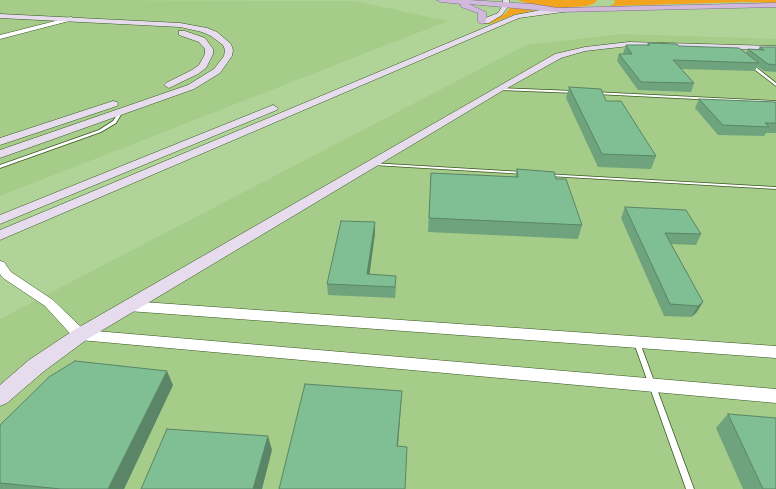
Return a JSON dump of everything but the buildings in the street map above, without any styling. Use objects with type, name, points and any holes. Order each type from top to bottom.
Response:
[{"type":"main road","points":[[445,0],[507,2],[526,6],[572,10],[776,5]]},
{"type":"main road","points":[[445,0],[471,6],[482,12],[482,22]]},
{"type":"main road","points":[[572,10],[594,7],[605,1]]},
{"type":"street","points":[[0,220],[482,22],[500,14],[507,2]]},
{"type":"street","points":[[0,235],[517,16],[541,12],[572,10]]},
{"type":"street","points":[[0,16],[165,29],[186,33],[202,40],[206,44],[210,54],[207,60],[195,72],[180,81],[149,92]]},
{"type":"street","points":[[0,32],[40,23],[72,19],[180,25],[199,28],[214,34],[227,44],[229,50],[224,64],[206,79],[191,87],[0,154]]},
{"type":"street","points":[[0,21],[40,23]]},
{"type":"street","points":[[0,37],[56,21]]},
{"type":"street","points":[[0,397],[36,366],[80,335],[499,88],[558,56],[585,49],[641,44],[731,48],[776,48]]},
{"type":"street","points":[[0,142],[121,102]]},
{"type":"street","points":[[107,106],[120,113]]},
{"type":"street","points":[[24,210],[36,219]]},
{"type":"street","points":[[0,265],[7,275],[48,303],[80,335],[776,396]]},
{"type":"street","points":[[128,306],[776,352]]},
{"type":"lane","points":[[746,60],[776,85]]},
{"type":"lane","points":[[499,88],[578,92]]},
{"type":"lane","points":[[586,93],[776,102]]},
{"type":"lane","points":[[0,167],[100,131],[115,122],[120,113]]},
{"type":"lane","points":[[372,164],[531,174]]},
{"type":"lane","points":[[539,174],[776,188]]},
{"type":"lane","points":[[637,342],[690,489]]},
{"type":"shaded area","points":[[0,0],[354,1],[448,21],[0,196]]},
{"type":"shaded area","points":[[517,0],[597,0],[595,3],[587,6],[560,8],[530,4]]},
{"type":"shaded area","points":[[614,0],[776,0],[776,3],[742,2],[610,6],[615,3]]},
{"type":"shaded area","points":[[510,8],[535,10],[513,15],[490,24],[486,23],[505,14]]},
{"type":"shaded area","points":[[622,34],[776,39],[776,489],[0,489],[0,319],[526,45]]}]
